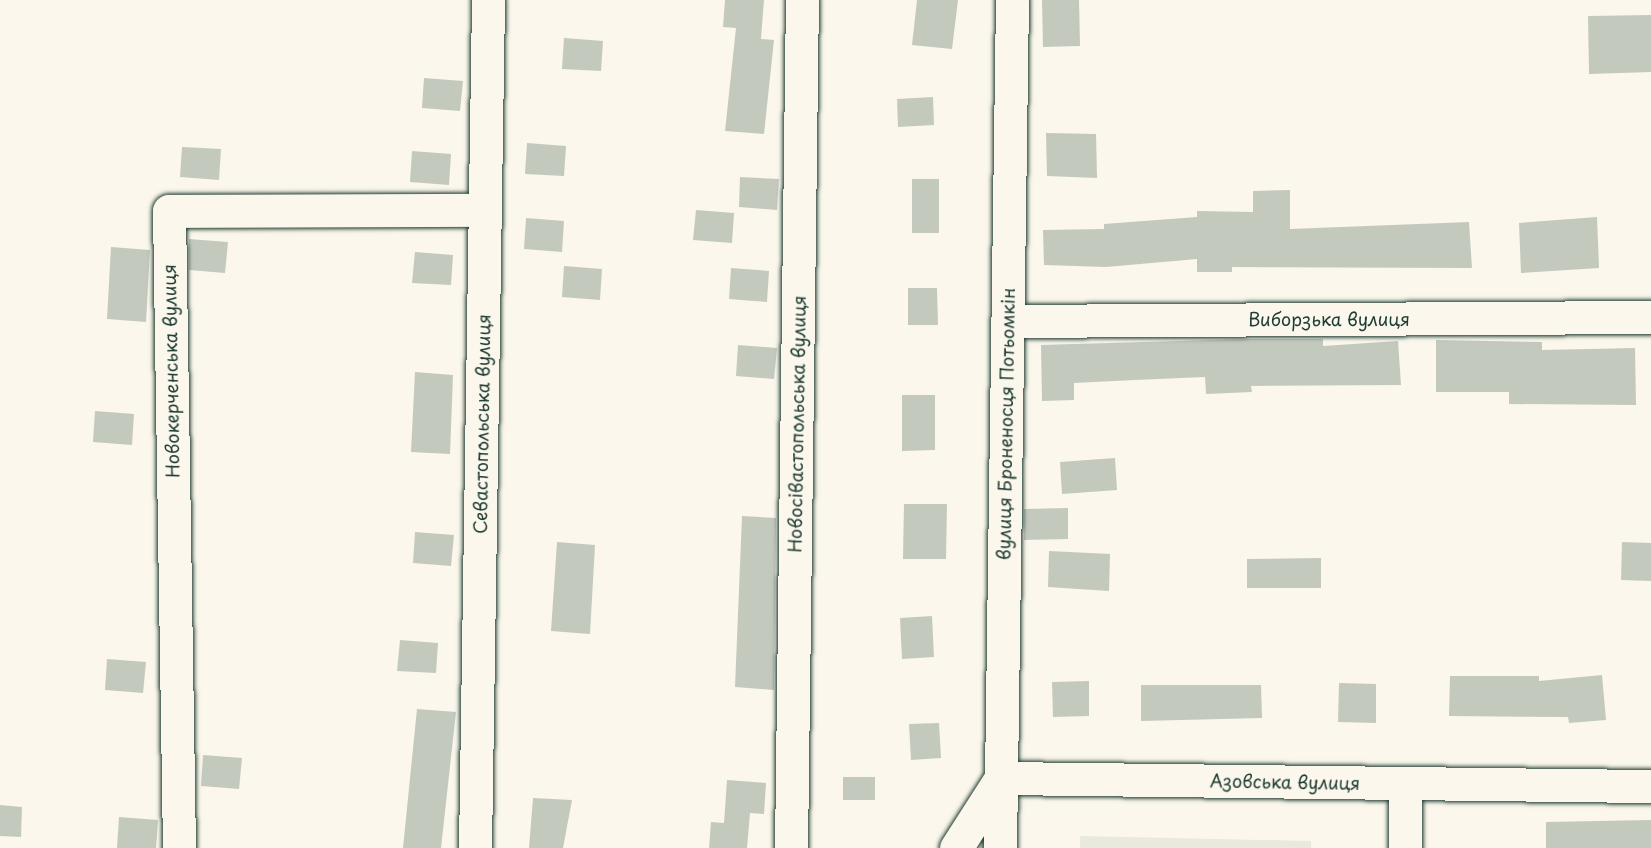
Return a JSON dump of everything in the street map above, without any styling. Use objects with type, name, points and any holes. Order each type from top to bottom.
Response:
[{"type":"street","name":"Севастопольська вулиця","points":[[475,848],[488,0]]},
{"type":"street","name":"Новосівастопольська вулиця","points":[[791,848],[802,0]]},
{"type":"street","name":"вулиця Броненосця Потьомкін","points":[[1000,848],[1013,0]]},
{"type":"street","name":"Новокерченська вулиця","points":[[179,848],[169,211],[485,210]]},
{"type":"street","name":"Виборзька вулиця","points":[[1008,321],[1651,317]]},
{"type":"street","name":"Азовська вулиця","points":[[1001,778],[1651,786]]},
{"type":"street","points":[[956,848],[1001,778]]},
{"type":"street","points":[[1405,783],[1405,848]]},
{"type":"shaded area","points":[[1080,836],[1311,841],[1311,848],[1080,848]]},
{"type":"building","points":[[725,0],[764,0],[761,39],[774,40],[764,134],[725,131],[736,28],[723,27]]},
{"type":"building","points":[[917,0],[958,0],[952,49],[912,45]]},
{"type":"building","points":[[1042,0],[1079,0],[1080,46],[1043,47]]},
{"type":"building","points":[[1651,15],[1651,72],[1589,74],[1588,16]]},
{"type":"building","points":[[564,38],[603,41],[601,71],[562,69]]},
{"type":"building","points":[[424,78],[463,81],[460,111],[422,108]]},
{"type":"building","points":[[933,97],[934,125],[898,127],[897,99]]},
{"type":"building","points":[[1046,133],[1096,134],[1097,178],[1047,176]]},
{"type":"building","points":[[527,143],[566,146],[564,176],[525,174]]},
{"type":"building","points":[[182,147],[221,149],[219,180],[180,177]]},
{"type":"building","points":[[412,151],[451,154],[449,185],[410,182]]},
{"type":"building","points":[[740,177],[779,179],[777,210],[739,207]]},
{"type":"building","points":[[912,179],[939,179],[939,233],[912,233]]},
{"type":"building","points":[[1290,190],[1290,229],[1469,222],[1472,268],[1232,267],[1232,272],[1197,272],[1197,259],[1106,267],[1044,265],[1043,230],[1104,229],[1104,224],[1197,217],[1197,211],[1253,212],[1253,191]]},
{"type":"building","points":[[696,210],[734,213],[732,243],[693,240]]},
{"type":"building","points":[[1597,217],[1599,268],[1521,273],[1519,223]]},
{"type":"building","points":[[526,218],[564,221],[562,252],[524,249]]},
{"type":"building","points":[[189,239],[228,242],[225,273],[189,270]]},
{"type":"building","points":[[111,247],[150,250],[146,322],[107,319]]},
{"type":"building","points":[[415,252],[453,255],[451,285],[412,283]]},
{"type":"building","points":[[564,266],[602,269],[600,300],[562,297]]},
{"type":"building","points":[[731,268],[769,271],[767,302],[729,299]]},
{"type":"building","points":[[908,288],[937,288],[938,325],[908,325]]},
{"type":"building","points":[[1323,339],[1323,346],[1398,341],[1401,385],[1251,386],[1252,392],[1206,394],[1205,377],[1134,380],[1074,383],[1074,400],[1042,401],[1041,345]]},
{"type":"building","points":[[1436,340],[1542,342],[1542,350],[1635,348],[1636,405],[1509,404],[1509,392],[1436,392]]},
{"type":"building","points":[[738,345],[777,348],[774,379],[736,376]]},
{"type":"building","points":[[415,372],[453,375],[450,454],[411,452]]},
{"type":"building","points":[[902,395],[935,395],[935,450],[902,451]]},
{"type":"building","points":[[95,411],[134,414],[132,445],[93,442]]},
{"type":"building","points":[[1115,458],[1117,490],[1062,494],[1060,462]]},
{"type":"building","points":[[904,504],[947,504],[946,559],[903,559]]},
{"type":"building","points":[[1068,508],[1068,539],[1024,540],[1024,509]]},
{"type":"building","points":[[742,516],[776,518],[774,690],[735,687]]},
{"type":"building","points":[[415,532],[454,535],[451,566],[413,563]]},
{"type":"building","points":[[557,542],[595,545],[590,634],[551,631]]},
{"type":"building","points":[[1622,542],[1651,543],[1651,581],[1621,580]]},
{"type":"building","points":[[1049,551],[1110,554],[1109,591],[1048,587]]},
{"type":"building","points":[[1321,558],[1321,588],[1247,588],[1247,559]]},
{"type":"building","points":[[932,616],[934,657],[902,659],[900,618]]},
{"type":"building","points":[[400,640],[438,643],[436,673],[397,671]]},
{"type":"building","points":[[107,659],[146,662],[143,693],[105,690]]},
{"type":"building","points":[[1602,675],[1606,720],[1569,723],[1568,717],[1449,716],[1450,676],[1539,676],[1539,681]]},
{"type":"building","points":[[1089,681],[1089,716],[1053,717],[1052,682]]},
{"type":"building","points":[[1339,683],[1376,684],[1376,723],[1338,722]]},
{"type":"building","points":[[1141,685],[1261,685],[1262,718],[1141,721]]},
{"type":"building","points":[[417,709],[456,712],[441,848],[403,848]]},
{"type":"building","points":[[939,723],[941,758],[911,760],[909,724]]},
{"type":"building","points":[[203,755],[242,758],[239,789],[201,786]]},
{"type":"building","points":[[843,777],[875,777],[875,800],[843,800]]},
{"type":"building","points":[[727,780],[766,783],[764,814],[750,813],[747,848],[709,848],[711,822],[724,823]]},
{"type":"building","points":[[533,798],[572,800],[563,848],[529,848]]},
{"type":"building","points":[[0,805],[22,807],[21,837],[0,836]]},
{"type":"building","points":[[119,817],[158,820],[156,848],[117,848]]},
{"type":"building","points":[[1651,820],[1651,848],[1546,848],[1546,822]]}]
